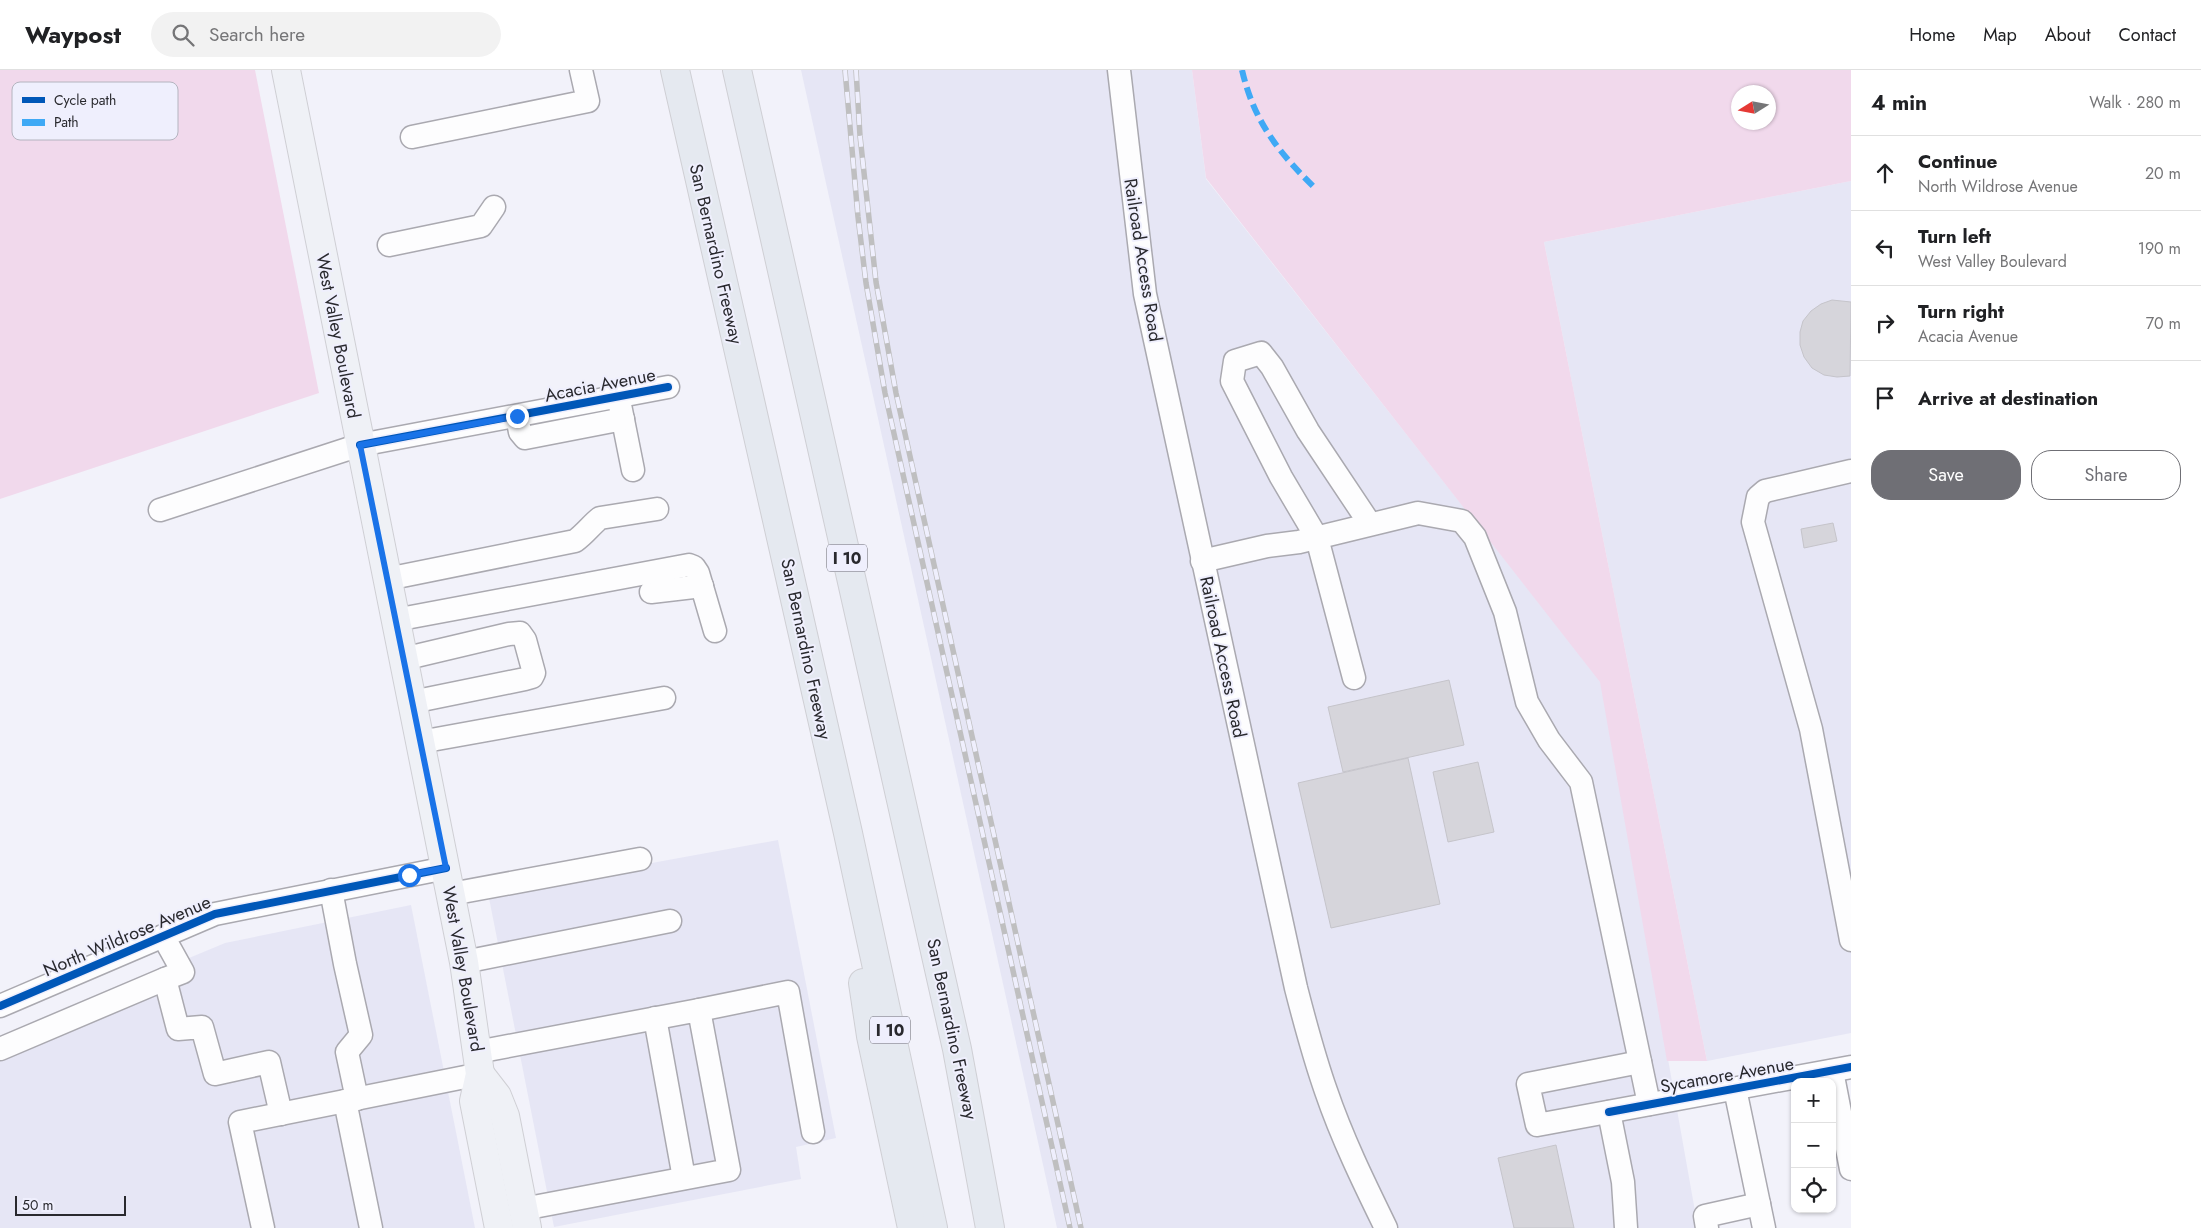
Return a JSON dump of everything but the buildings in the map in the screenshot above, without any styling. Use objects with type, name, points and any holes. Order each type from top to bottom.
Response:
[{"type":"highway","name":"San Bernardino Freeway","points":[[674,70],[848,833],[933,1228]]},
{"type":"highway","name":"San Bernardino Freeway","points":[[738,70],[957,1049],[990,1228]]},
{"type":"highway","points":[[848,833],[859,957],[871,1036],[912,1228]]},
{"type":"highway","points":[[971,1119],[1008,1228]]},
{"type":"main road","name":"West Valley Boulevard","points":[[286,70],[464,962],[479,1063],[474,1101],[499,1228]]},
{"type":"main road","name":"West Valley Boulevard","points":[[479,1063],[497,1096],[505,1116],[525,1218]]},
{"type":"street","points":[[412,137],[588,101],[581,70]]},
{"type":"street","name":"Railroad Access Road","points":[[1119,70],[1145,294],[1262,837],[1312,1048],[1344,1137],[1386,1228]]},
{"type":"street","points":[[389,245],[482,226],[494,207]]},
{"type":"street","points":[[1354,678],[1317,538],[1281,477],[1232,381],[1236,361],[1261,353],[1272,367],[1308,431],[1370,524]]},
{"type":"street","name":"Acacia Avenue","points":[[160,510],[360,445],[668,387]]},
{"type":"street","points":[[618,396],[633,470]]},
{"type":"street","points":[[517,416],[521,436],[524,438],[623,419]]},
{"type":"street","points":[[1851,471],[1774,487],[1765,491],[1758,497],[1753,522],[1811,729],[1851,940]]},
{"type":"street","points":[[387,580],[575,541],[587,532],[593,523],[600,518],[657,509]]},
{"type":"street","points":[[1202,561],[1317,538],[1418,513],[1462,521],[1475,537],[1505,612],[1527,702],[1549,740],[1581,782],[1649,1104]]},
{"type":"street","points":[[395,620],[683,564],[694,567],[698,573],[715,631]]},
{"type":"street","points":[[651,592],[702,586]]},
{"type":"street","points":[[403,659],[508,634],[520,633],[525,640],[534,673],[532,677],[525,679],[412,702]]},
{"type":"street","points":[[420,742],[664,698]]},
{"type":"street","points":[[451,894],[640,859]]},
{"type":"street","name":"North Wildrose Avenue","points":[[0,1006],[215,914],[446,868]]},
{"type":"street","points":[[331,890],[345,964],[362,1035],[347,1052],[351,1100],[371,1228]]},
{"type":"street","points":[[464,962],[670,921]]},
{"type":"street","points":[[0,1049],[183,972],[163,936]]},
{"type":"street","points":[[165,978],[178,1029],[202,1027],[216,1074],[269,1062],[281,1114]]},
{"type":"street","points":[[263,1228],[240,1122],[351,1100],[479,1063],[655,1018],[788,992],[813,1132]]},
{"type":"street","points":[[525,1218],[684,1178],[730,1170],[699,1010]]},
{"type":"street","points":[[655,1018],[684,1178]]},
{"type":"street","name":"Sycamore Avenue","points":[[1640,1062],[1528,1084],[1537,1125],[1841,1069]]},
{"type":"street","points":[[1841,1069],[1851,1169]]},
{"type":"street","points":[[1735,1088],[1764,1228]]},
{"type":"street","points":[[1609,1112],[1623,1182],[1626,1228]]},
{"type":"street","points":[[1707,1228],[1705,1216],[1759,1204]]},
{"type":"shaded area","points":[[0,70],[255,70],[319,393],[0,499]]},
{"type":"shaded area","points":[[801,70],[1192,70],[1206,179],[1601,682],[1698,1228],[1057,1228]]},
{"type":"shaded area","points":[[1192,70],[1851,70],[1851,181],[1544,242],[1707,1061],[1667,1061],[1600,682],[1206,178]]},
{"type":"shaded area","points":[[1851,181],[1851,1033],[1707,1061],[1544,242]]},
{"type":"shaded area","points":[[778,840],[836,1138],[796,1147],[801,1179],[554,1227],[488,893]]},
{"type":"shaded area","points":[[411,905],[475,1228],[0,1228],[0,1037],[225,943]]},
{"type":"railway","points":[[845,70],[866,283],[885,393],[1070,1228]]},
{"type":"railway","points":[[856,70],[860,136],[876,282],[896,393],[1081,1228]]},
{"type":"marked path","points":[[1242,70],[1253,105],[1270,136],[1291,163],[1316,189]]},
{"type":"cycle path","points":[[360,445],[668,387]]},
{"type":"cycle path","points":[[0,1006],[215,914],[446,868]]},
{"type":"cycle path","points":[[1609,1112],[1851,1067]]},
{"type":"route","points":[[409,875],[446,868],[360,445],[517,416]]}]
